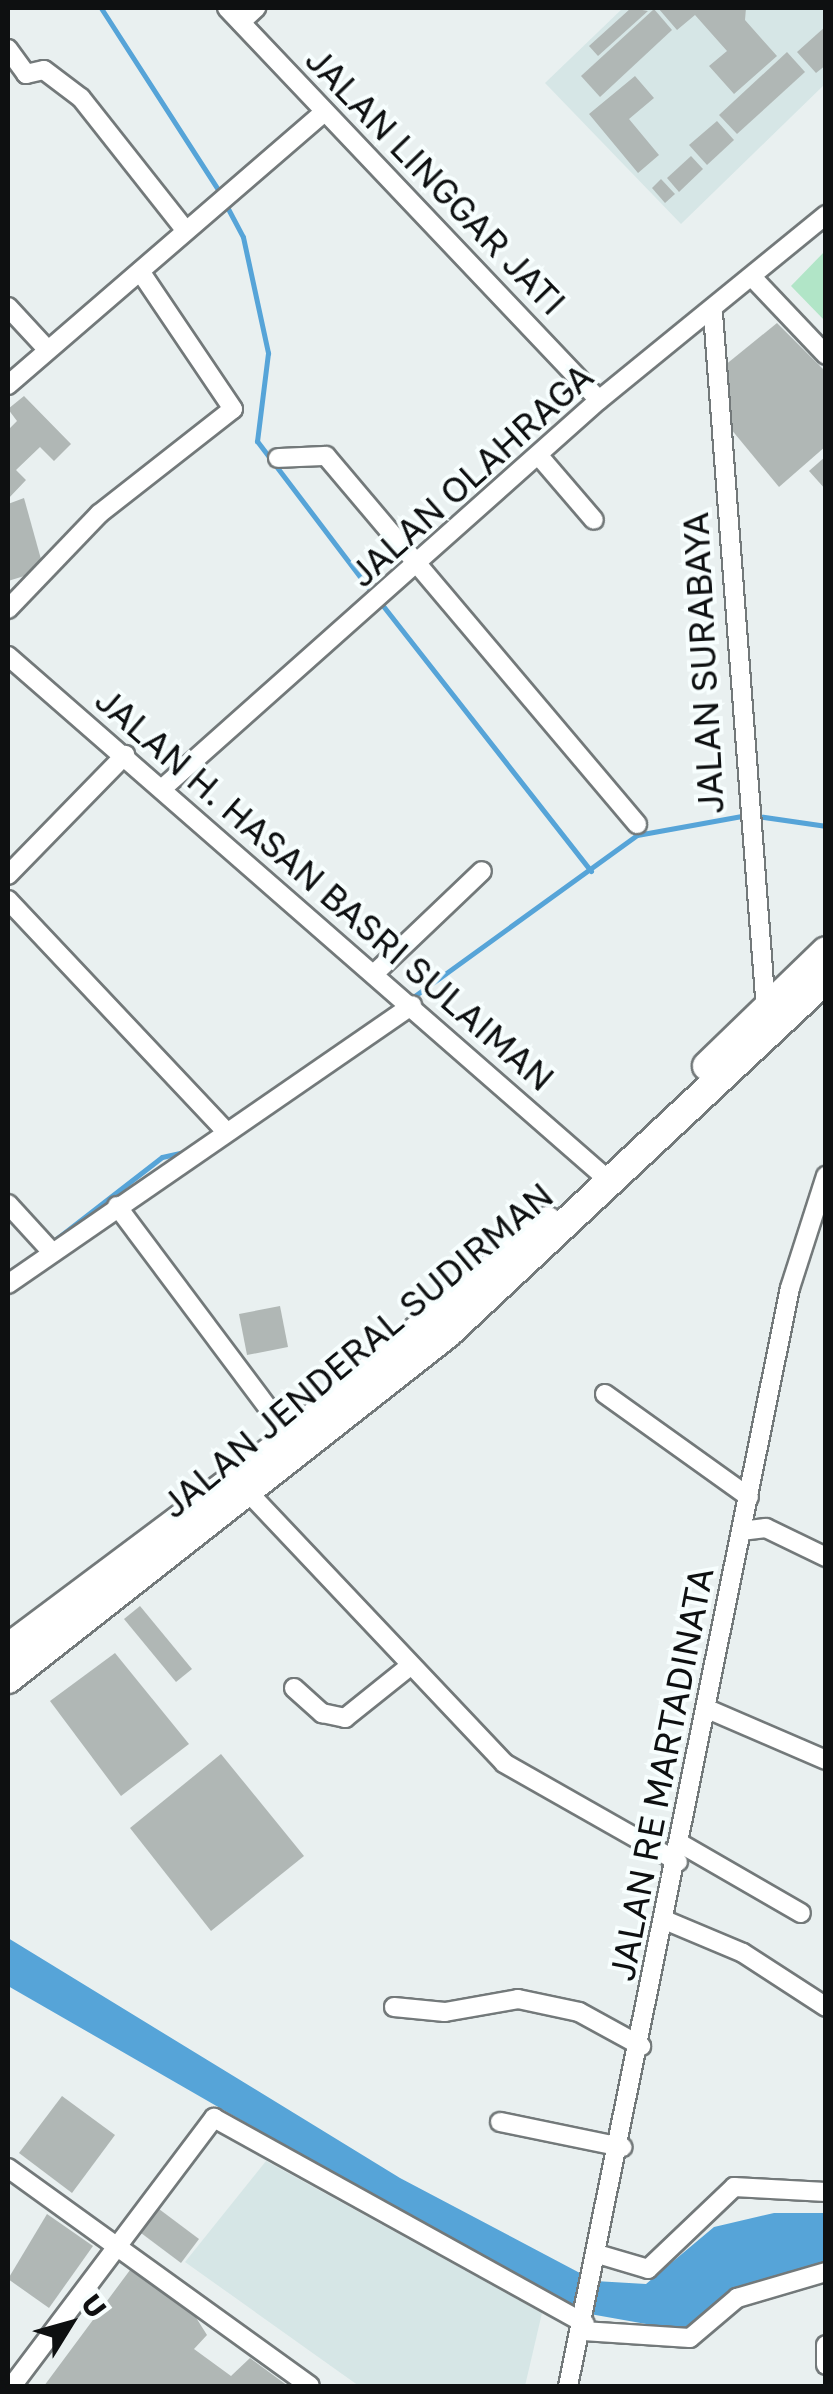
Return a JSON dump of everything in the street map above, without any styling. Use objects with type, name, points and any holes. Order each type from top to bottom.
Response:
[{"type":"highway","name":"JALAN JENDERAL SUDIRMAN","points":[[8,1648],[290,1437],[600,1172],[826,952]]},
{"type":"highway","name":"JALAN JENDERAL SUDIRMAN","points":[[8,1679],[520,1272],[826,979]]},
{"type":"street","name":"JALAN LINGGAR JATI","points":[[227,8],[598,400]]},
{"type":"street","points":[[241,22],[256,8]]},
{"type":"street","points":[[8,49],[26,74],[44,70],[81,98],[186,232]]},
{"type":"street","points":[[8,385],[324,112]]},
{"type":"street","name":"JALAN OLAHRAGA","points":[[164,787],[421,566],[598,400],[713,313],[826,215]]},
{"type":"street","points":[[8,609],[99,514],[233,409],[140,271]]},
{"type":"street","points":[[753,278],[826,355]]},
{"type":"street","points":[[8,307],[47,350]]},
{"type":"street","name":"JALAN SURABAYA","points":[[713,313],[746,834],[766,1008]]},
{"type":"street","points":[[278,458],[322,453],[637,824]]},
{"type":"street","points":[[539,456],[594,520]]},
{"type":"street","name":"JALAN H. HASAN BASRI SULAIMAN","points":[[8,656],[164,787],[600,1172]]},
{"type":"street","points":[[8,875],[125,755]]},
{"type":"street","points":[[376,972],[482,870]]},
{"type":"street","points":[[8,900],[221,1125]]},
{"type":"street","points":[[8,1284],[46,1245],[117,1206],[221,1125],[408,1002]]},
{"type":"street","name":"JALAN RE MARTADINATA","points":[[568,2386],[601,2255],[790,1288],[826,1176]]},
{"type":"street","points":[[8,1204],[46,1245]]},
{"type":"street","points":[[117,1206],[290,1437]]},
{"type":"street","points":[[605,1394],[749,1496]]},
{"type":"street","points":[[248,1492],[512,1770],[801,1913]]},
{"type":"street","points":[[741,1531],[766,1528],[826,1556]]},
{"type":"street","points":[[294,1688],[315,1709],[346,1718],[410,1666]]},
{"type":"street","points":[[710,1710],[826,1760]]},
{"type":"street","points":[[666,1921],[743,1953],[826,2007]]},
{"type":"street","points":[[394,2007],[445,2012],[518,1999],[579,2012],[641,2046]]},
{"type":"street","points":[[12,2386],[203,2124],[220,2119],[584,2325],[690,2338],[737,2298],[826,2272]]},
{"type":"street","points":[[500,2122],[622,2147]]},
{"type":"street","points":[[8,2166],[310,2386]]},
{"type":"street","points":[[601,2255],[648,2269],[734,2187],[826,2192]]},
{"type":"street","points":[[826,2345],[826,2365]]},
{"type":"shaded area","points":[[623,8],[825,8],[825,84],[681,224],[545,83]]},
{"type":"shaded area","points":[[266,2161],[542,2313],[525,2386],[359,2386],[185,2262]]},
{"type":"green space","points":[[825,251],[825,321],[791,286]]},
{"type":"water","points":[[8,1938],[400,2178],[595,2281],[646,2284],[714,2227],[774,2213],[825,2213],[825,2269],[680,2330],[573,2311],[8,1986]]},
{"type":"building","points":[[631,8],[648,11],[598,56],[589,46]]},
{"type":"building","points":[[658,8],[746,8],[745,20],[777,56],[734,94],[709,66],[727,51],[695,15],[677,30]]},
{"type":"building","points":[[654,9],[672,30],[600,97],[581,76]]},
{"type":"building","points":[[826,26],[826,65],[816,73],[797,52]]},
{"type":"building","points":[[787,52],[805,72],[737,134],[719,115]]},
{"type":"building","points":[[635,76],[654,98],[629,119],[659,155],[638,173],[589,114]]},
{"type":"building","points":[[717,121],[734,140],[707,165],[689,145]]},
{"type":"building","points":[[691,156],[703,169],[679,192],[667,178]]},
{"type":"building","points":[[661,179],[675,194],[665,203],[652,188]]},
{"type":"building","points":[[777,323],[826,372],[826,446],[779,487],[721,417],[724,366]]},
{"type":"building","points":[[24,396],[71,444],[54,461],[40,447],[16,470],[26,480],[8,499],[8,430],[17,421],[8,409]]},
{"type":"building","points":[[826,456],[826,490],[809,471]]},
{"type":"building","points":[[24,498],[44,570],[8,581],[8,504]]},
{"type":"building","points":[[280,1306],[288,1347],[247,1355],[239,1314]]},
{"type":"building","points":[[140,1606],[192,1669],[176,1682],[124,1619]]},
{"type":"building","points":[[115,1653],[189,1744],[121,1796],[50,1701]]},
{"type":"building","points":[[221,1754],[304,1856],[211,1931],[130,1828]]},
{"type":"building","points":[[62,2096],[115,2135],[72,2193],[19,2153]]},
{"type":"building","points":[[151,2203],[199,2239],[181,2263],[133,2227]]},
{"type":"building","points":[[47,2214],[93,2246],[49,2308],[8,2279]]},
{"type":"building","points":[[130,2270],[195,2316],[207,2335],[194,2349],[231,2376],[250,2358],[288,2386],[44,2386]]},
{"type":"waterway","points":[[101,8],[220,193]]},
{"type":"waterway","points":[[225,203],[243,237],[268,353],[257,441],[373,594]]},
{"type":"waterway","points":[[380,602],[591,871]]},
{"type":"waterway","points":[[409,1000],[637,835],[747,815]]},
{"type":"waterway","points":[[757,816],[826,826]]},
{"type":"waterway","points":[[51,1243],[162,1157],[184,1152]]}]
